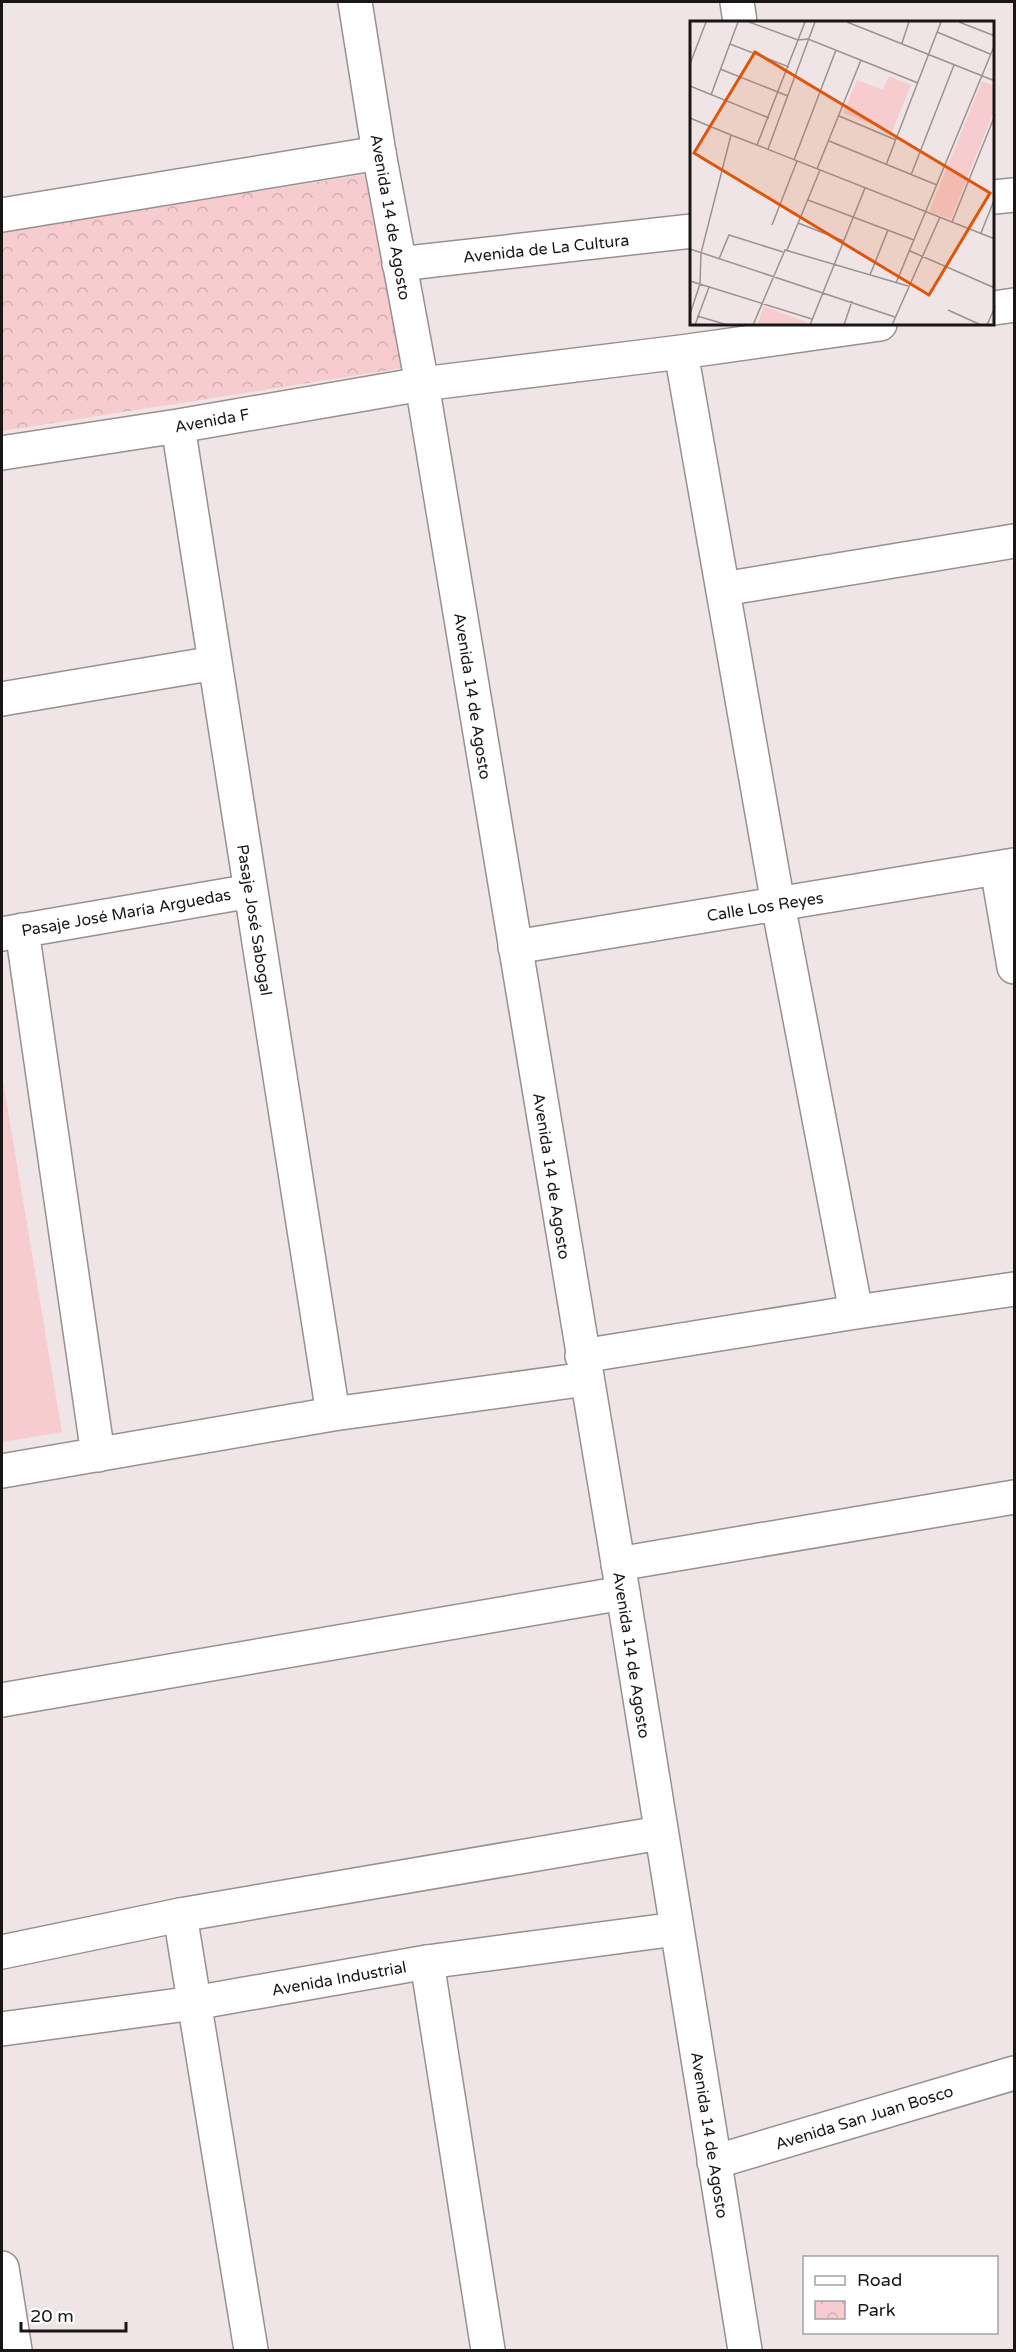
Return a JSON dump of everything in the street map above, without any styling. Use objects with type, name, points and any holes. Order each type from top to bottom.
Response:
[{"type":"street","name":"Avenida 14 de Agosto","points":[[355,2],[379,153],[422,384],[745,2350]]},
{"type":"street","points":[[737,2],[740,21]]},
{"type":"street","points":[[2,215],[379,153]]},
{"type":"street","points":[[995,197],[1014,195]]},
{"type":"street","name":"Avenida de La Cultura","points":[[399,264],[690,231]]},
{"type":"street","points":[[995,308],[1014,305]]},
{"type":"street","name":"Avenida F","points":[[2,453],[178,426],[422,384],[681,352],[779,331],[851,326]]},
{"type":"street","points":[[681,352],[778,904],[856,1312]]},
{"type":"street","name":"Pasaje José Sabogal","points":[[178,426],[333,1414]]},
{"type":"street","points":[[723,589],[1014,542]]},
{"type":"street","points":[[2,699],[215,663]]},
{"type":"street","points":[[1006,866],[1014,967]]},
{"type":"street","name":"Calle Los Reyes","points":[[515,947],[1006,866]]},
{"type":"street","name":"Pasaje José María Arguedas","points":[[12,932],[251,891]]},
{"type":"street","points":[[12,932],[98,1455]]},
{"type":"street","points":[[2,1471],[584,1368],[856,1312],[1014,1289]]},
{"type":"street","points":[[2,1700],[620,1579],[1014,1497]]},
{"type":"street","points":[[2,1952],[180,1915],[660,1833]]},
{"type":"street","points":[[180,1915],[251,2350]]},
{"type":"street","name":"Avenida Industrial","points":[[2,2029],[194,2003],[427,1962],[676,1929]]},
{"type":"street","points":[[427,1962],[488,2350]]},
{"type":"street","name":"Avenida San Juan Bosco","points":[[714,2162],[1014,2073]]},
{"type":"street","points":[[2,2268],[15,2350]]},
{"type":"green space","points":[[367,174],[410,367],[2,431],[2,232]]},
{"type":"green space","points":[[2,1075],[62,1432],[2,1442]]}]
